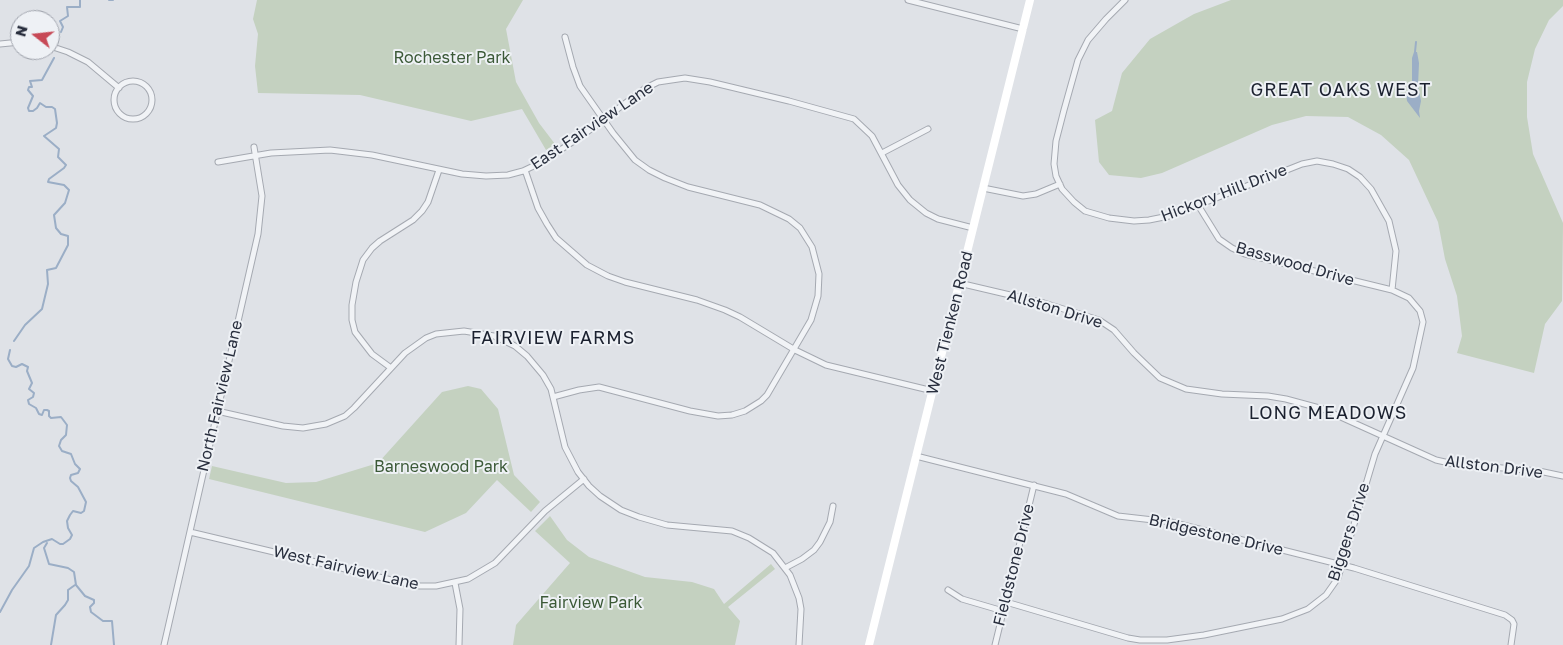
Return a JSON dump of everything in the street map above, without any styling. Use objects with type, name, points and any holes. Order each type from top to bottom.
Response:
[{"type":"street","points":[[908,0],[1022,29]]},
{"type":"street","name":"West Tienken Road","points":[[869,645],[1030,0]]},
{"type":"street","name":"Hickory Hill Drive","points":[[1122,1],[1088,40],[1078,60],[1054,153],[1056,176],[1074,202],[1085,211],[1109,218],[1149,220],[1169,216],[1198,206],[1302,164],[1317,161],[1348,168],[1371,189],[1389,220],[1396,251],[1392,290]]},
{"type":"street","points":[[553,397],[599,387],[718,416],[732,415],[745,411],[767,395],[811,320],[816,307],[820,274],[812,247],[800,228],[790,219],[760,205],[688,187],[649,170],[635,160],[587,98],[575,76],[565,37]]},
{"type":"street","points":[[60,49],[88,62],[119,88]]},
{"type":"street","name":"East Fairview Lane","points":[[218,162],[304,150],[330,150],[372,155],[462,174],[486,176],[508,174],[525,170],[542,162],[583,136],[644,89],[658,82],[685,78],[710,82],[854,119],[872,136],[898,185],[910,200],[926,213],[938,219],[973,228]]},
{"type":"street","points":[[130,81],[143,84],[152,94],[153,101],[148,112],[143,117],[132,120],[121,115],[114,105],[119,88],[130,81]]},
{"type":"street","points":[[882,153],[928,129]]},
{"type":"street","name":"North Fairview Lane","points":[[164,645],[258,234],[262,196],[254,147]]},
{"type":"street","points":[[391,368],[372,354],[355,332],[352,320],[352,305],[356,282],[363,260],[372,248],[414,220],[422,211],[428,202],[439,170]]},
{"type":"street","points":[[525,170],[538,208],[547,224],[556,238],[586,265],[625,282],[712,305],[740,317],[793,349],[826,365],[933,391]]},
{"type":"street","points":[[983,188],[1022,196],[1036,194],[1060,184]]},
{"type":"street","name":"Basswood Drive","points":[[1198,206],[1218,239],[1245,254],[1392,290],[1409,298]]},
{"type":"street","name":"Allston Drive","points":[[960,282],[1044,303],[1099,320],[1114,330],[1160,378],[1186,389],[1268,396],[1323,409],[1430,458],[1454,464],[1539,471],[1563,476]]},
{"type":"street","name":"Biggers Drive","points":[[1006,602],[1128,638],[1173,640],[1282,618],[1308,609],[1326,596],[1338,578],[1362,491],[1375,454],[1413,368],[1423,322],[1420,311],[1409,298]]},
{"type":"street","points":[[217,411],[283,426],[303,428],[317,426],[345,416],[414,345],[431,336],[452,331],[476,332],[494,336],[508,342],[527,356],[543,375],[551,389],[565,447],[584,479],[600,496],[621,510],[667,525],[732,531],[749,538],[774,553],[794,585],[801,609],[799,645]]},
{"type":"street","name":"Bridgestone Drive","points":[[916,456],[1066,494],[1118,516],[1171,522],[1342,565],[1505,615],[1513,622],[1514,630],[1511,645]]},
{"type":"street","name":"West Fairview Lane","points":[[190,532],[412,584],[436,586],[468,579],[495,563],[545,510],[584,479]]},
{"type":"street","name":"Fieldstone Drive","points":[[995,645],[1034,485]]},
{"type":"street","points":[[785,568],[814,550],[830,522],[833,506]]},
{"type":"street","points":[[455,583],[460,609],[459,645]]},
{"type":"street","points":[[948,590],[974,604],[1003,611]]},
{"type":"green space","name":"Rochester Park","points":[[257,0],[523,0],[506,29],[516,82],[539,123],[555,144],[546,150],[522,109],[471,121],[360,95],[258,93],[255,66],[258,34],[253,19]]},
{"type":"green space","points":[[1231,0],[1563,0],[1563,6],[1549,20],[1535,49],[1527,82],[1527,117],[1533,154],[1563,223],[1562,301],[1545,324],[1534,373],[1457,353],[1462,336],[1457,296],[1445,259],[1438,222],[1409,160],[1381,135],[1348,117],[1306,116],[1272,125],[1162,173],[1141,178],[1109,175],[1099,162],[1095,120],[1112,111],[1122,73],[1150,39],[1194,14]]},
{"type":"green space","name":"Barneswood Park","points":[[468,386],[481,389],[498,409],[514,475],[540,502],[531,512],[497,480],[466,513],[425,532],[209,479],[212,466],[286,483],[316,482],[378,463],[442,392]]},
{"type":"green space","name":"Fairview Park","points":[[550,516],[567,540],[589,557],[645,577],[692,582],[714,589],[724,604],[771,564],[775,569],[728,607],[740,621],[735,645],[513,645],[516,625],[570,563],[535,531]]},
{"type":"water","points":[[1414,52],[1417,52],[1419,63],[1420,118],[1407,101],[1406,94],[1412,82],[1412,58]]},
{"type":"waterway","points":[[61,32],[63,27],[60,21],[68,16],[67,7],[80,7],[80,0]]},
{"type":"waterway","points":[[1415,52],[1416,42]]},
{"type":"waterway","points":[[14,341],[25,325],[42,309],[48,284],[47,270],[56,268],[68,245],[68,236],[61,234],[56,228],[54,215],[65,203],[69,190],[64,185],[48,182],[66,165],[58,157],[59,149],[44,136],[56,128],[55,109],[40,103],[33,111],[29,111],[28,108],[33,96],[28,90],[29,87],[32,87],[30,81],[42,80],[53,60]]},
{"type":"waterway","points":[[0,612],[12,590],[29,566],[34,548],[52,539],[60,544],[70,539],[72,535],[67,521],[73,511],[81,513],[84,511],[86,502],[78,487],[70,478],[71,475],[78,473],[80,469],[75,464],[71,454],[62,451],[59,446],[61,440],[66,435],[67,425],[61,417],[51,418],[47,410],[44,410],[42,415],[39,414],[36,408],[29,404],[28,400],[33,397],[34,393],[29,389],[32,383],[27,371],[28,367],[22,364],[16,367],[12,366],[8,359],[10,350]]},
{"type":"waterway","points":[[47,543],[44,548],[49,564],[68,568],[74,572],[76,585],[85,596],[94,600],[90,607],[91,612],[103,621],[112,621],[114,645]]},
{"type":"waterway","points":[[51,645],[56,615],[68,600],[68,590],[75,585]]},
{"type":"district","name":"GREAT OAKS WEST","points":[[1341,90]]},
{"type":"district","name":"FAIRVIEW FARMS","points":[[553,338]]},
{"type":"district","name":"LONG MEADOWS","points":[[1328,413]]}]
